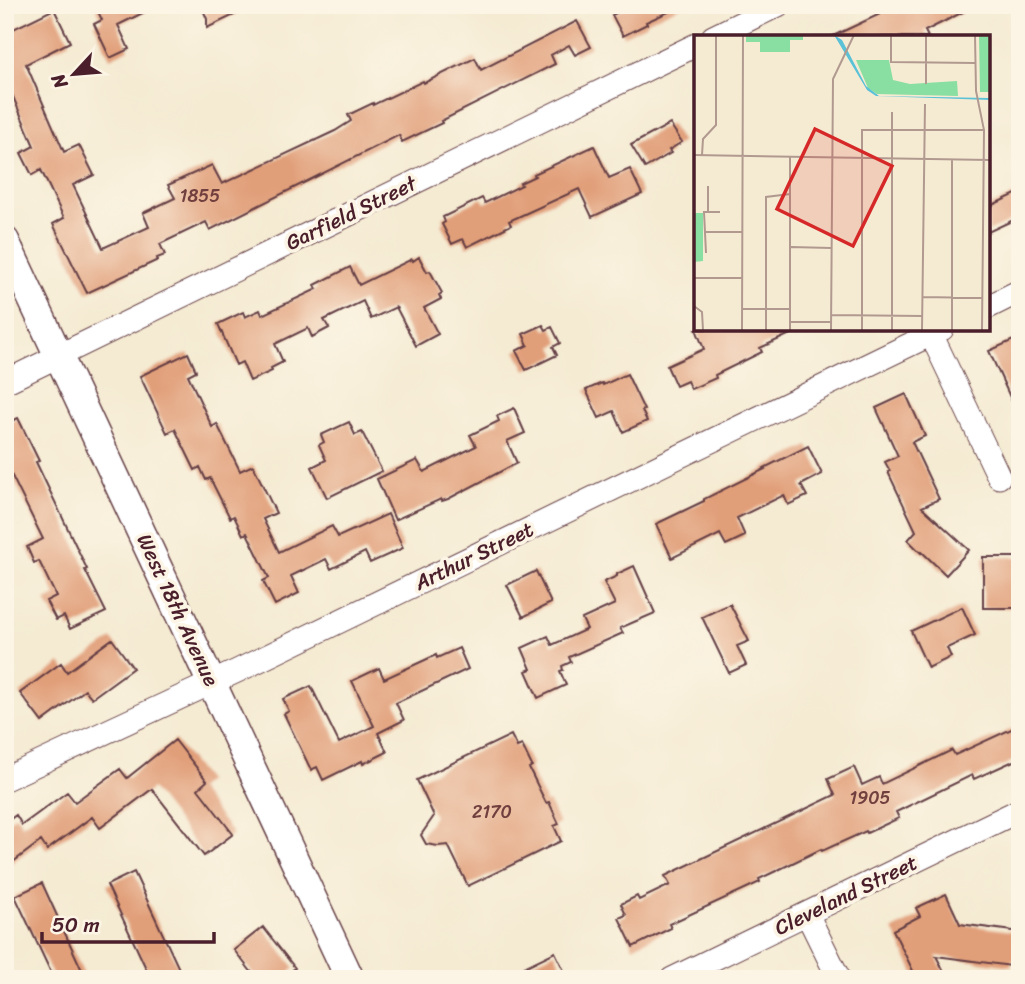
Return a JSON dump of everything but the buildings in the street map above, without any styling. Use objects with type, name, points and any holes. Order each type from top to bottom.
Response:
[{"type":"main road","name":"West 18th Avenue","points":[[5,241],[350,979]]},
{"type":"street","points":[[717,35],[778,5]]},
{"type":"street","name":"Garfield Street","points":[[5,382],[694,46]]},
{"type":"street","points":[[990,306],[1020,291]]},
{"type":"street","points":[[937,332],[999,477]]},
{"type":"street","name":"Arthur Street","points":[[5,779],[211,683],[937,332]]},
{"type":"street","name":"Cleveland Street","points":[[672,979],[1020,810]]},
{"type":"street","points":[[807,914],[839,979]]}]
